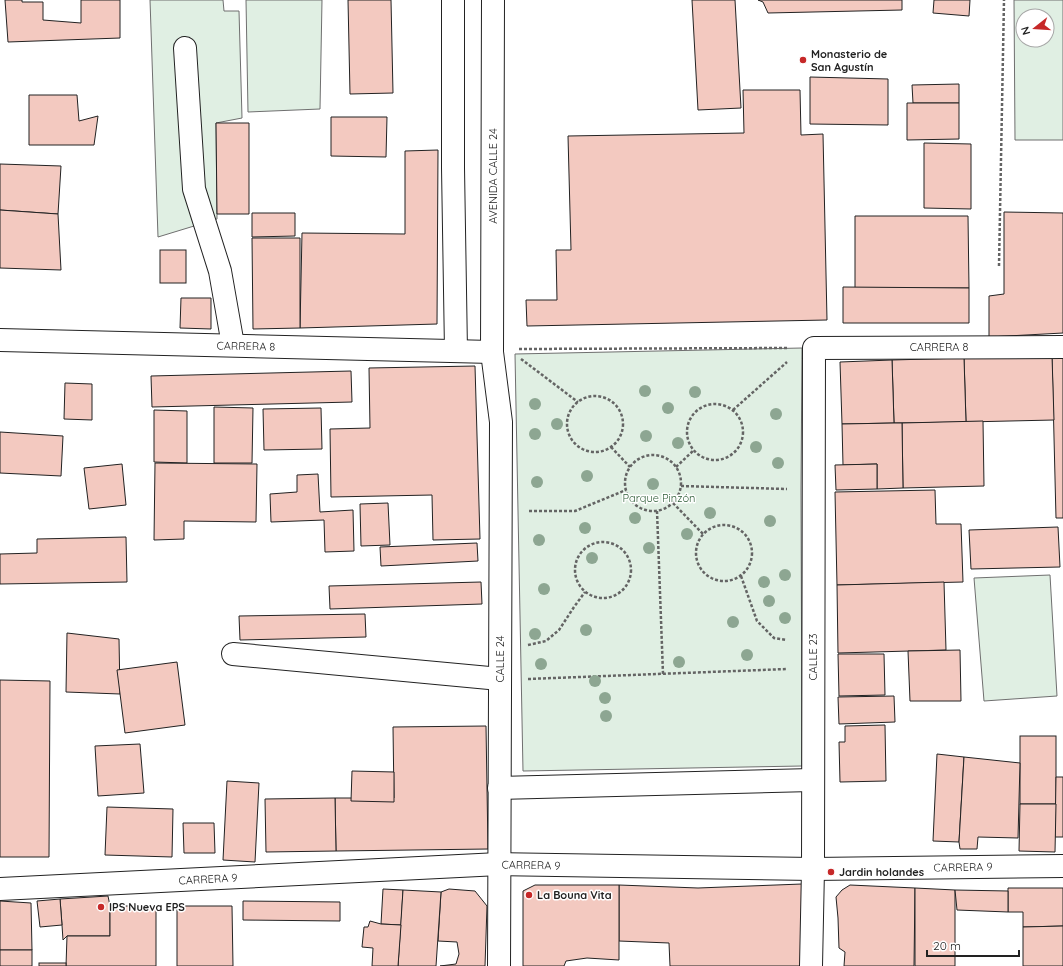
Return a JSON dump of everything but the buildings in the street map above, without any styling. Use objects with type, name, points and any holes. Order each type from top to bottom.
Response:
[{"type":"street","points":[[453,0],[453,168],[456,351]]},
{"type":"street","name":"AVENIDA CALLE 24","points":[[493,0],[500,350]]},
{"type":"street","points":[[185,48],[194,189],[220,271],[233,345]]},
{"type":"street","name":"CARRERA 8","points":[[0,340],[456,351],[500,350]]},
{"type":"street","name":"CARRERA 8","points":[[808,348],[1063,347]]},
{"type":"street","name":"CALLE 23","points":[[808,348],[814,489],[812,780],[813,868],[811,966]]},
{"type":"street","name":"CALLE 24","points":[[499,966],[500,350]]},
{"type":"street","points":[[233,654],[500,679]]},
{"type":"street","points":[[499,788],[812,780]]},
{"type":"street","name":"CARRERA 9","points":[[0,889],[499,864],[813,868],[1063,866]]},
{"type":"path","points":[[999,266],[1004,0]]},
{"type":"path","points":[[500,350],[808,348]]},
{"type":"path","points":[[733,410],[808,348]]},
{"type":"path","points":[[500,350],[578,402]]},
{"type":"path","points":[[590,396],[599,396],[616,405],[621,413],[623,422],[622,432],[618,440],[611,447],[594,453],[585,451],[577,446],[571,439],[567,431],[566,421],[574,405],[581,399],[590,396]]},
{"type":"path","points":[[710,404],[720,404],[729,407],[736,413],[741,421],[743,430],[742,440],[732,455],[723,459],[705,459],[694,450],[691,447],[687,430],[689,420],[694,413],[702,407],[710,404]]},
{"type":"path","points":[[611,447],[630,467]]},
{"type":"path","points":[[676,467],[694,450]]},
{"type":"path","points":[[648,455],[658,455],[667,458],[676,467],[682,481],[681,491],[676,500],[670,506],[652,512],[643,510],[635,505],[626,490],[625,480],[627,471],[632,464],[640,458],[648,455]]},
{"type":"path","points":[[681,486],[814,489]]},
{"type":"path","points":[[500,512],[575,511],[626,490]]},
{"type":"path","points":[[673,503],[703,534]]},
{"type":"path","points":[[657,511],[663,674]]},
{"type":"path","points":[[720,525],[729,525],[738,528],[745,534],[750,542],[753,552],[747,569],[741,576],[732,580],[723,581],[706,575],[700,568],[696,550],[698,542],[703,534],[711,528],[720,525]]},
{"type":"path","points":[[599,542],[608,542],[617,545],[624,551],[629,559],[631,568],[630,578],[626,586],[620,593],[611,597],[602,598],[585,592],[579,585],[576,576],[575,567],[577,558],[589,545],[599,542]]},
{"type":"path","points":[[741,576],[757,621],[774,638],[813,643]]},
{"type":"path","points":[[500,649],[521,647],[546,641],[559,630],[585,592]]},
{"type":"path","points":[[500,679],[802,668],[813,669]]},
{"type":"green space","points":[[150,0],[223,0],[224,11],[239,11],[242,118],[216,123],[217,219],[158,237]]},
{"type":"green space","points":[[246,0],[322,0],[320,109],[248,112]]},
{"type":"green space","points":[[1014,0],[1063,0],[1063,140],[1015,140]]},
{"type":"green space","name":"Parque Pinzón","points":[[802,348],[802,766],[523,771],[515,354]]},
{"type":"green space","points":[[1050,575],[1057,696],[984,701],[974,578]]},
{"type":"place","name":"Monasterio de San Agustín","points":[[803,60]]},
{"type":"place","name":"Jardin holandes","points":[[831,872]]},
{"type":"place","name":"La Bouna Vita","points":[[529,895]]},
{"type":"place","name":"IPS Nueva EPS","points":[[101,907]]}]
